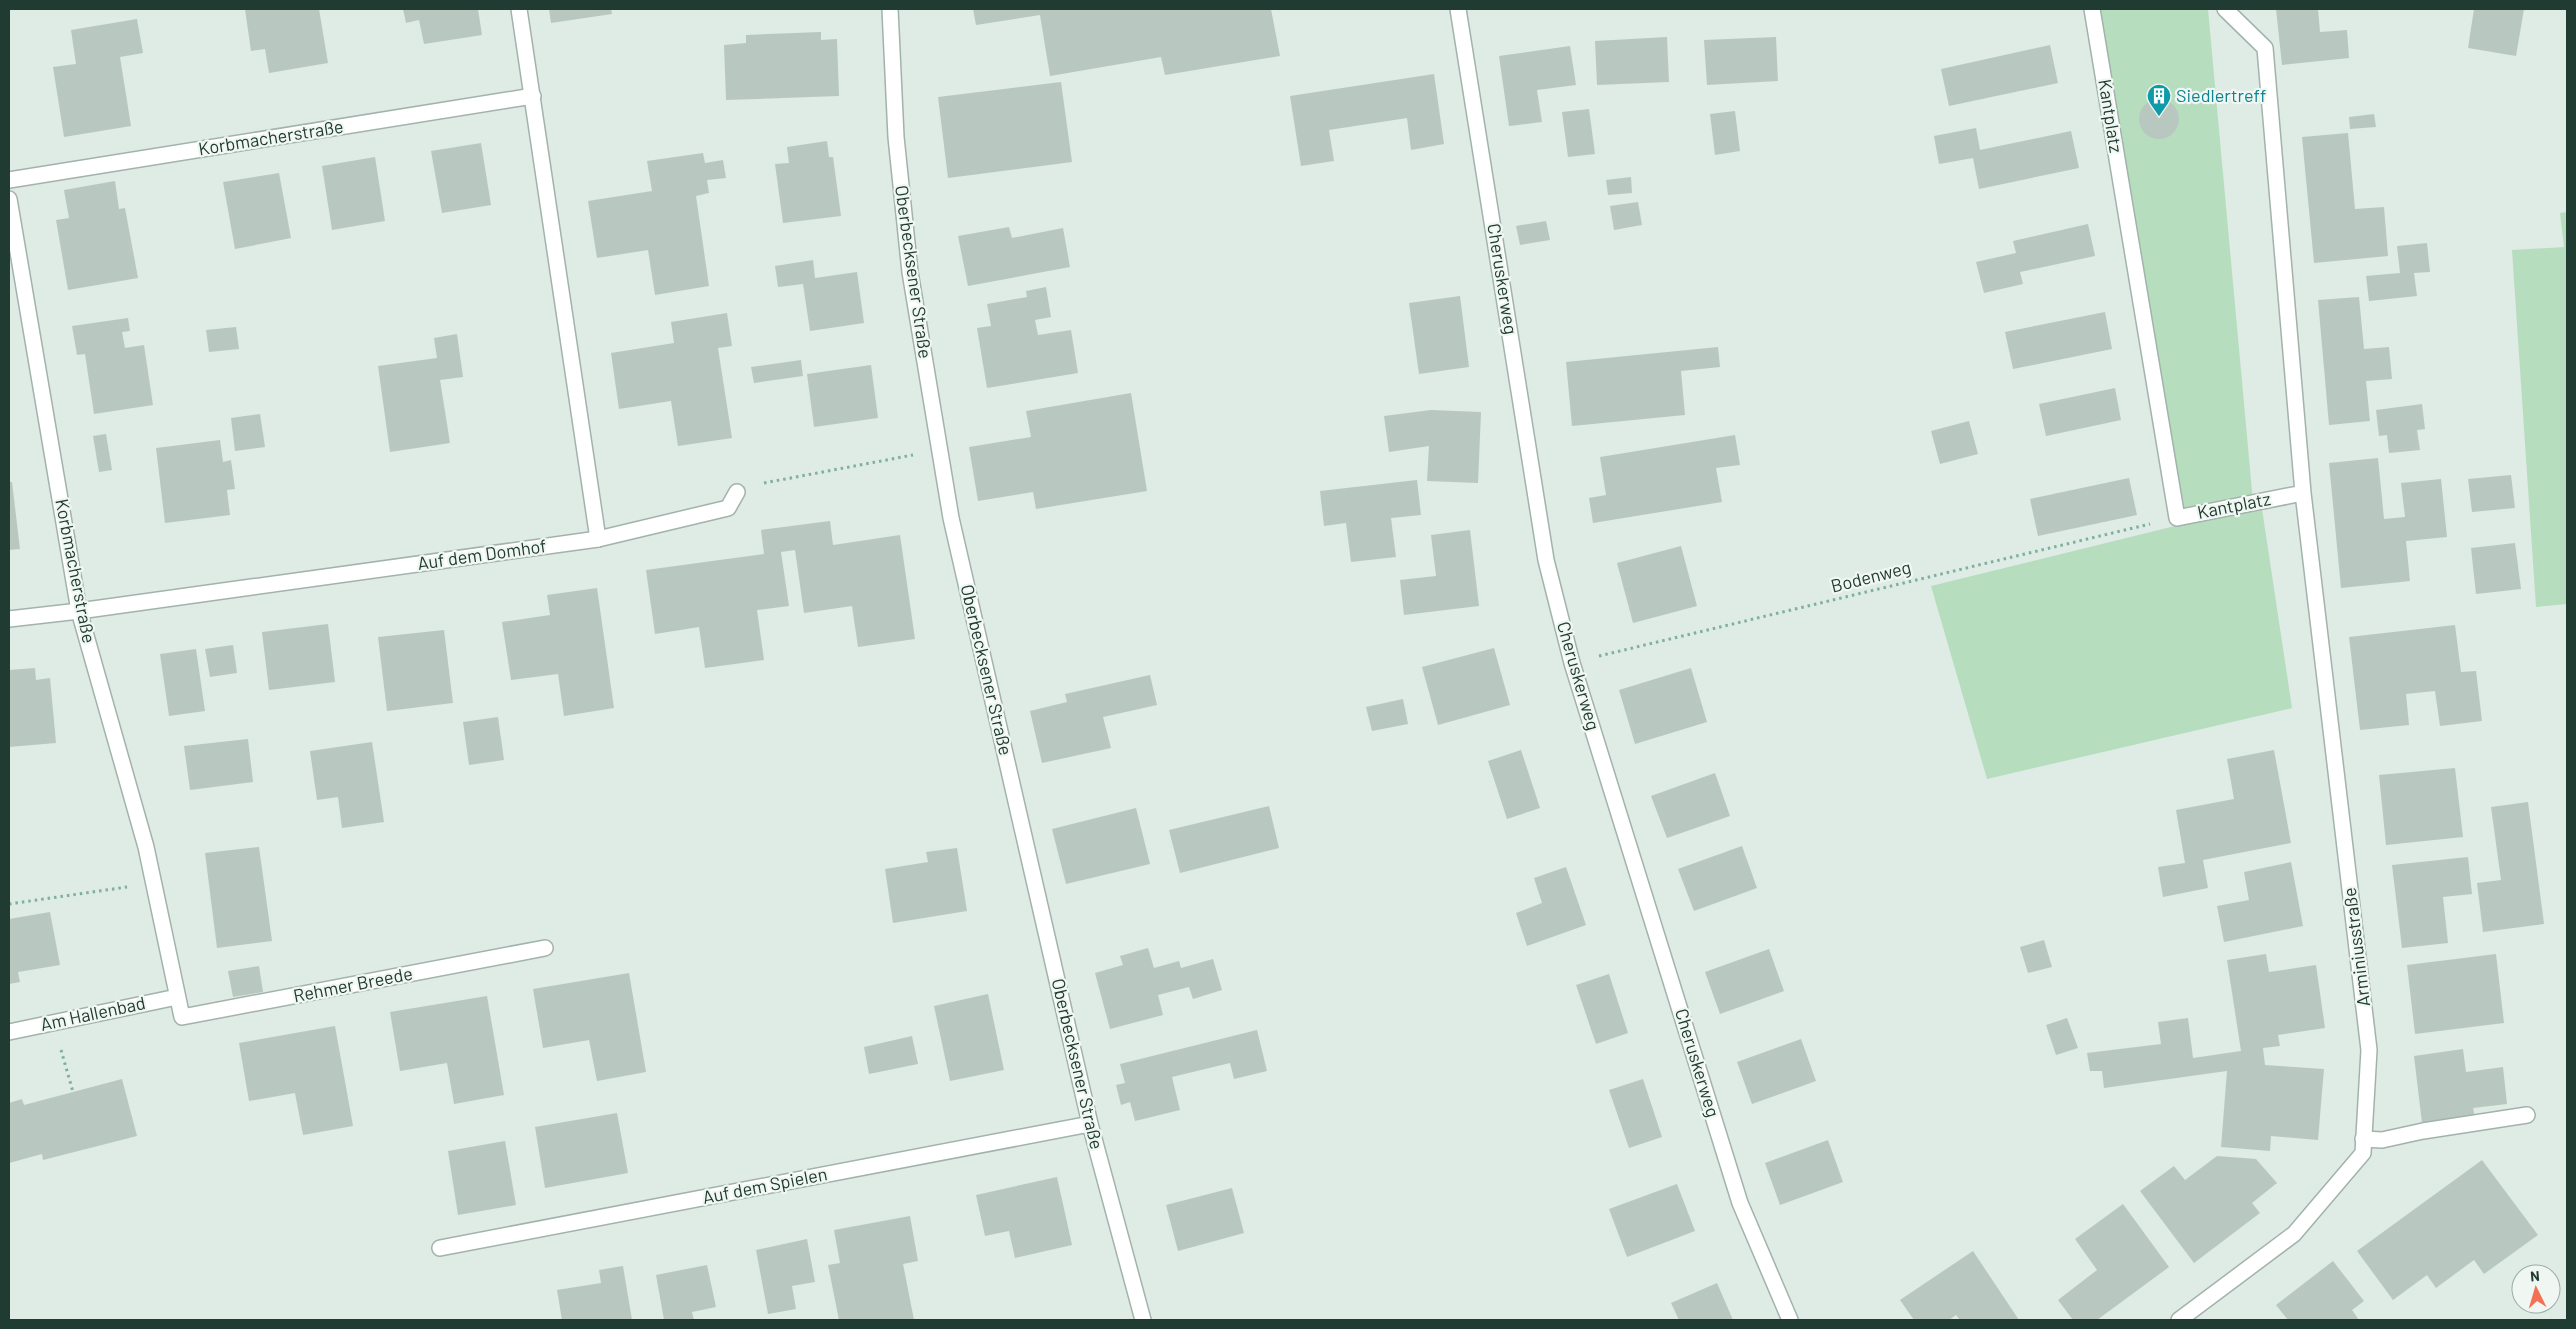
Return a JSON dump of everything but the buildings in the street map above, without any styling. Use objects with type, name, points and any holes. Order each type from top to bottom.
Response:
[{"type":"street","points":[[519,9],[598,539]]},
{"type":"street","name":"Oberbecksener Straße","points":[[890,9],[896,137],[910,272],[951,518],[1090,1124],[1143,1320]]},
{"type":"street","name":"Cheruskerweg","points":[[1458,9],[1546,560],[1572,663],[1740,1203],[1790,1320]]},
{"type":"street","name":"Kantplatz","points":[[2092,9],[2177,518],[2303,493]]},
{"type":"street","points":[[2226,9],[2266,48],[2303,493]]},
{"type":"street","name":"Korbmacherstraße","points":[[9,180],[533,96]]},
{"type":"street","name":"Korbmacherstraße","points":[[9,199],[80,611],[146,847],[177,997]]},
{"type":"street","name":"Auf dem Domhof","points":[[9,619],[80,611],[598,539],[728,508],[737,492]]},
{"type":"street","name":"Arminiusstraße","points":[[2179,1320],[2294,1234],[2363,1154],[2369,1050],[2303,493]]},
{"type":"street","name":"Rehmer Breede","points":[[177,997],[182,1017],[545,948]]},
{"type":"street","name":"Am Hallenbad","points":[[9,1032],[177,997]]},
{"type":"street","points":[[2363,1140],[2382,1140],[2423,1131],[2527,1115]]},
{"type":"street","name":"Auf dem Spielen","points":[[440,1248],[1090,1124]]},
{"type":"path","points":[[737,492],[757,484],[911,455],[941,453]]},
{"type":"path","name":"Bodenweg","points":[[1572,663],[2177,518]]},
{"type":"path","points":[[9,904],[154,883]]},
{"type":"path","points":[[54,1022],[73,1092]]},
{"type":"green space","points":[[2093,9],[2208,9],[2253,502],[2177,517]]},
{"type":"green space","points":[[2567,212],[2567,604],[2536,607],[2512,250],[2564,247],[2560,213]]},
{"type":"green space","points":[[2262,509],[2292,708],[1987,779],[1931,586],[2179,525]]},
{"type":"place","name":"Siedlertreff","points":[[2159,117]]}]
